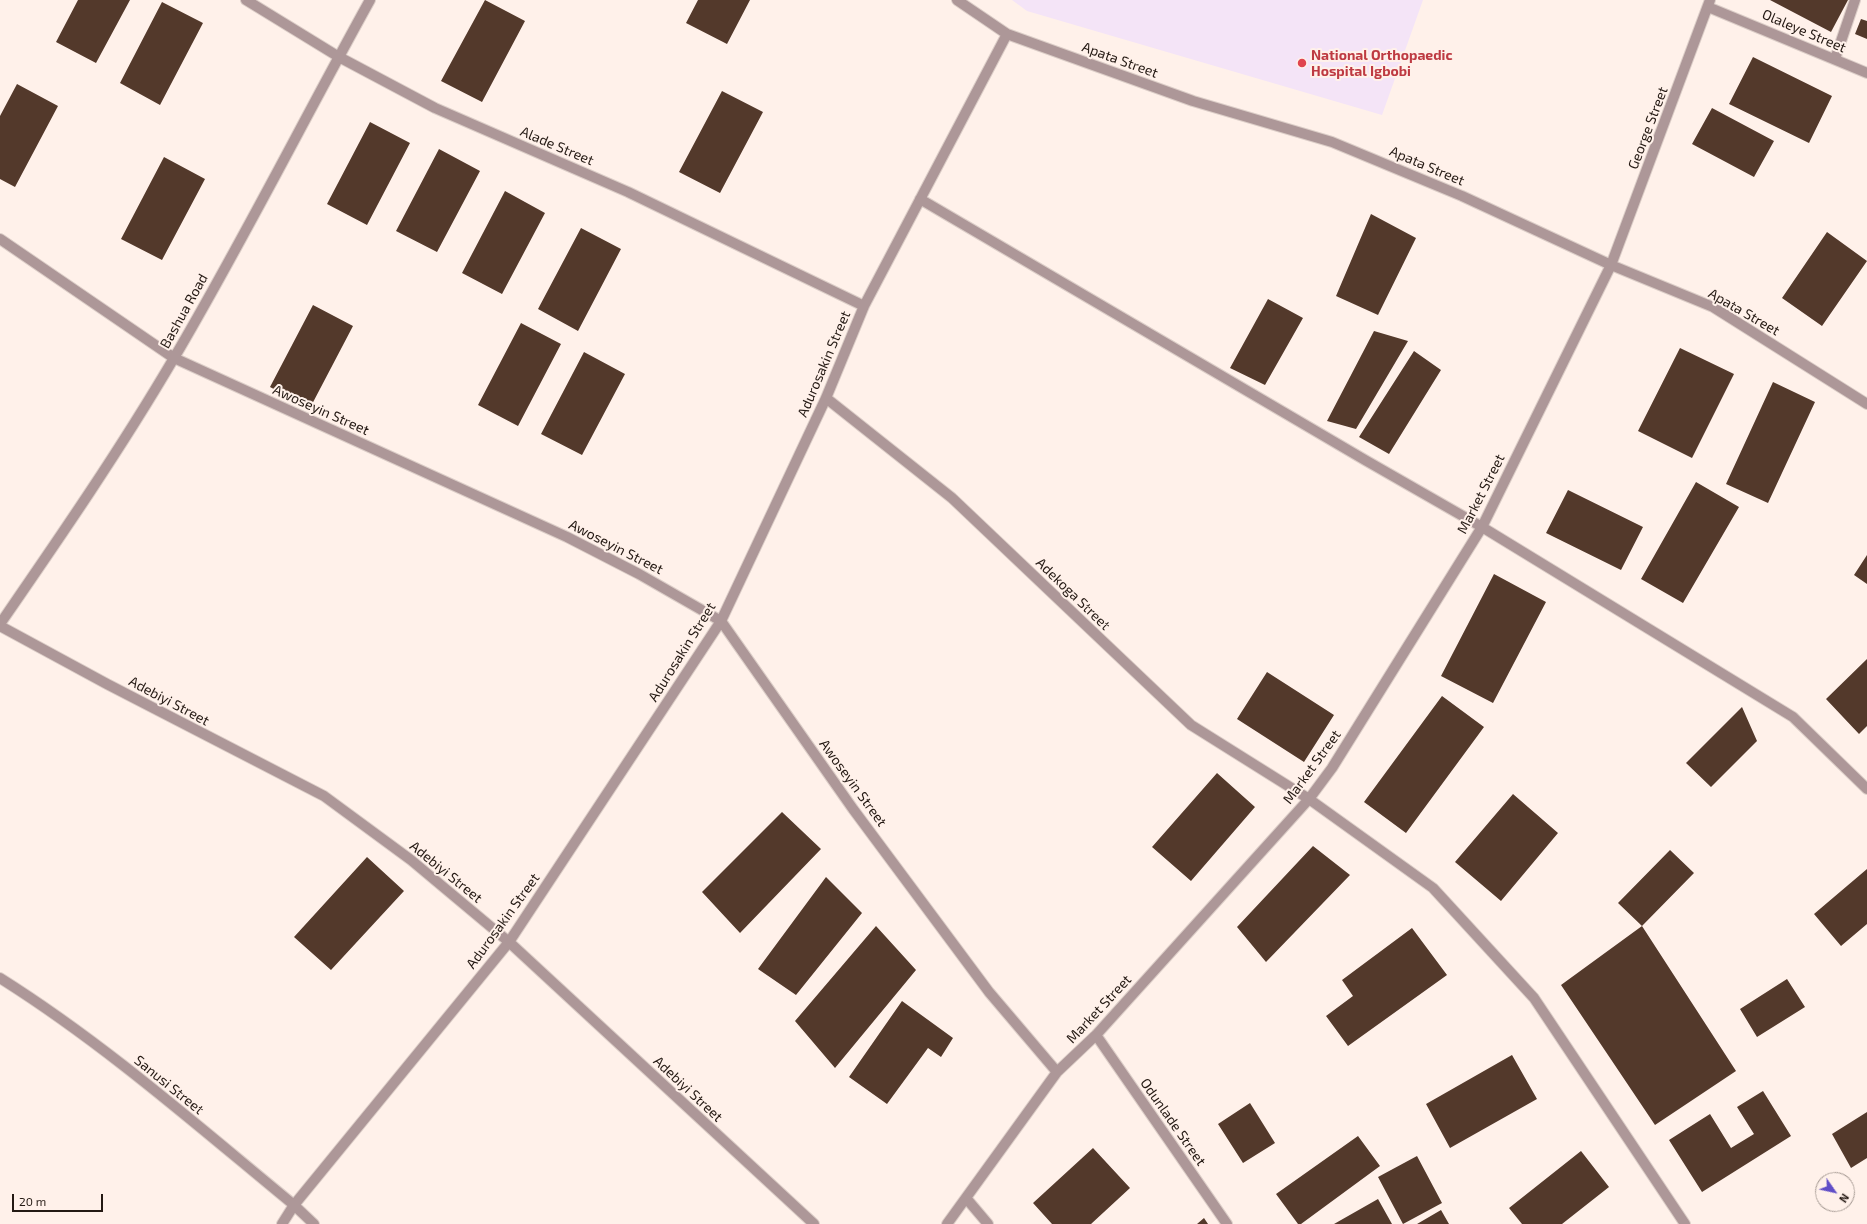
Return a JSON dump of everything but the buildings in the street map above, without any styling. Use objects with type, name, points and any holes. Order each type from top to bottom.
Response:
[{"type":"street","name":"Alade Street","points":[[246,0],[339,57],[435,108],[628,192],[864,306]]},
{"type":"street","name":"Bashua Road","points":[[0,625],[95,486],[174,358],[271,184],[370,0]]},
{"type":"street","name":"Apata Street","points":[[956,0],[1007,34],[1193,101],[1332,142],[1462,196],[1611,265],[1713,307],[1867,404]]},
{"type":"street","points":[[1834,59],[1855,0]]},
{"type":"street","name":"Olaleye Street","points":[[1709,3],[1867,73]]},
{"type":"street","name":"George Street","points":[[1611,265],[1709,3]]},
{"type":"street","name":"Adurosakin Street","points":[[282,1224],[294,1205],[508,942],[721,621],[826,398],[864,306],[1007,34]]},
{"type":"street","points":[[920,199],[1482,527],[1793,717],[1867,789]]},
{"type":"street","name":"Awoseyin Street","points":[[0,239],[174,358],[567,537],[639,574],[721,621],[853,809],[984,985],[1057,1072]]},
{"type":"street","name":"Market Street","points":[[947,1224],[1057,1072],[1096,1035],[1309,799],[1332,768],[1482,527],[1611,265]]},
{"type":"street","name":"Adekoga Street","points":[[826,398],[952,498],[1191,725],[1309,799],[1433,888],[1534,998],[1685,1224]]},
{"type":"street","name":"Adebiyi Street","points":[[0,625],[122,692],[324,796],[411,860],[508,942],[814,1224]]},
{"type":"street","name":"Sanusi Street","points":[[0,978],[36,1000],[130,1070],[294,1205],[314,1224]]},
{"type":"street","name":"Odunlade Street","points":[[1096,1035],[1227,1224]]},
{"type":"street","points":[[966,1198],[988,1224]]},
{"type":"shaded area","name":"National Orthopaedic Hospital Igbobi","points":[[1012,0],[1423,0],[1382,115],[1027,11]]},
{"type":"place","name":"National Orthopaedic Hospital Igbobi","points":[[1302,63]]}]
